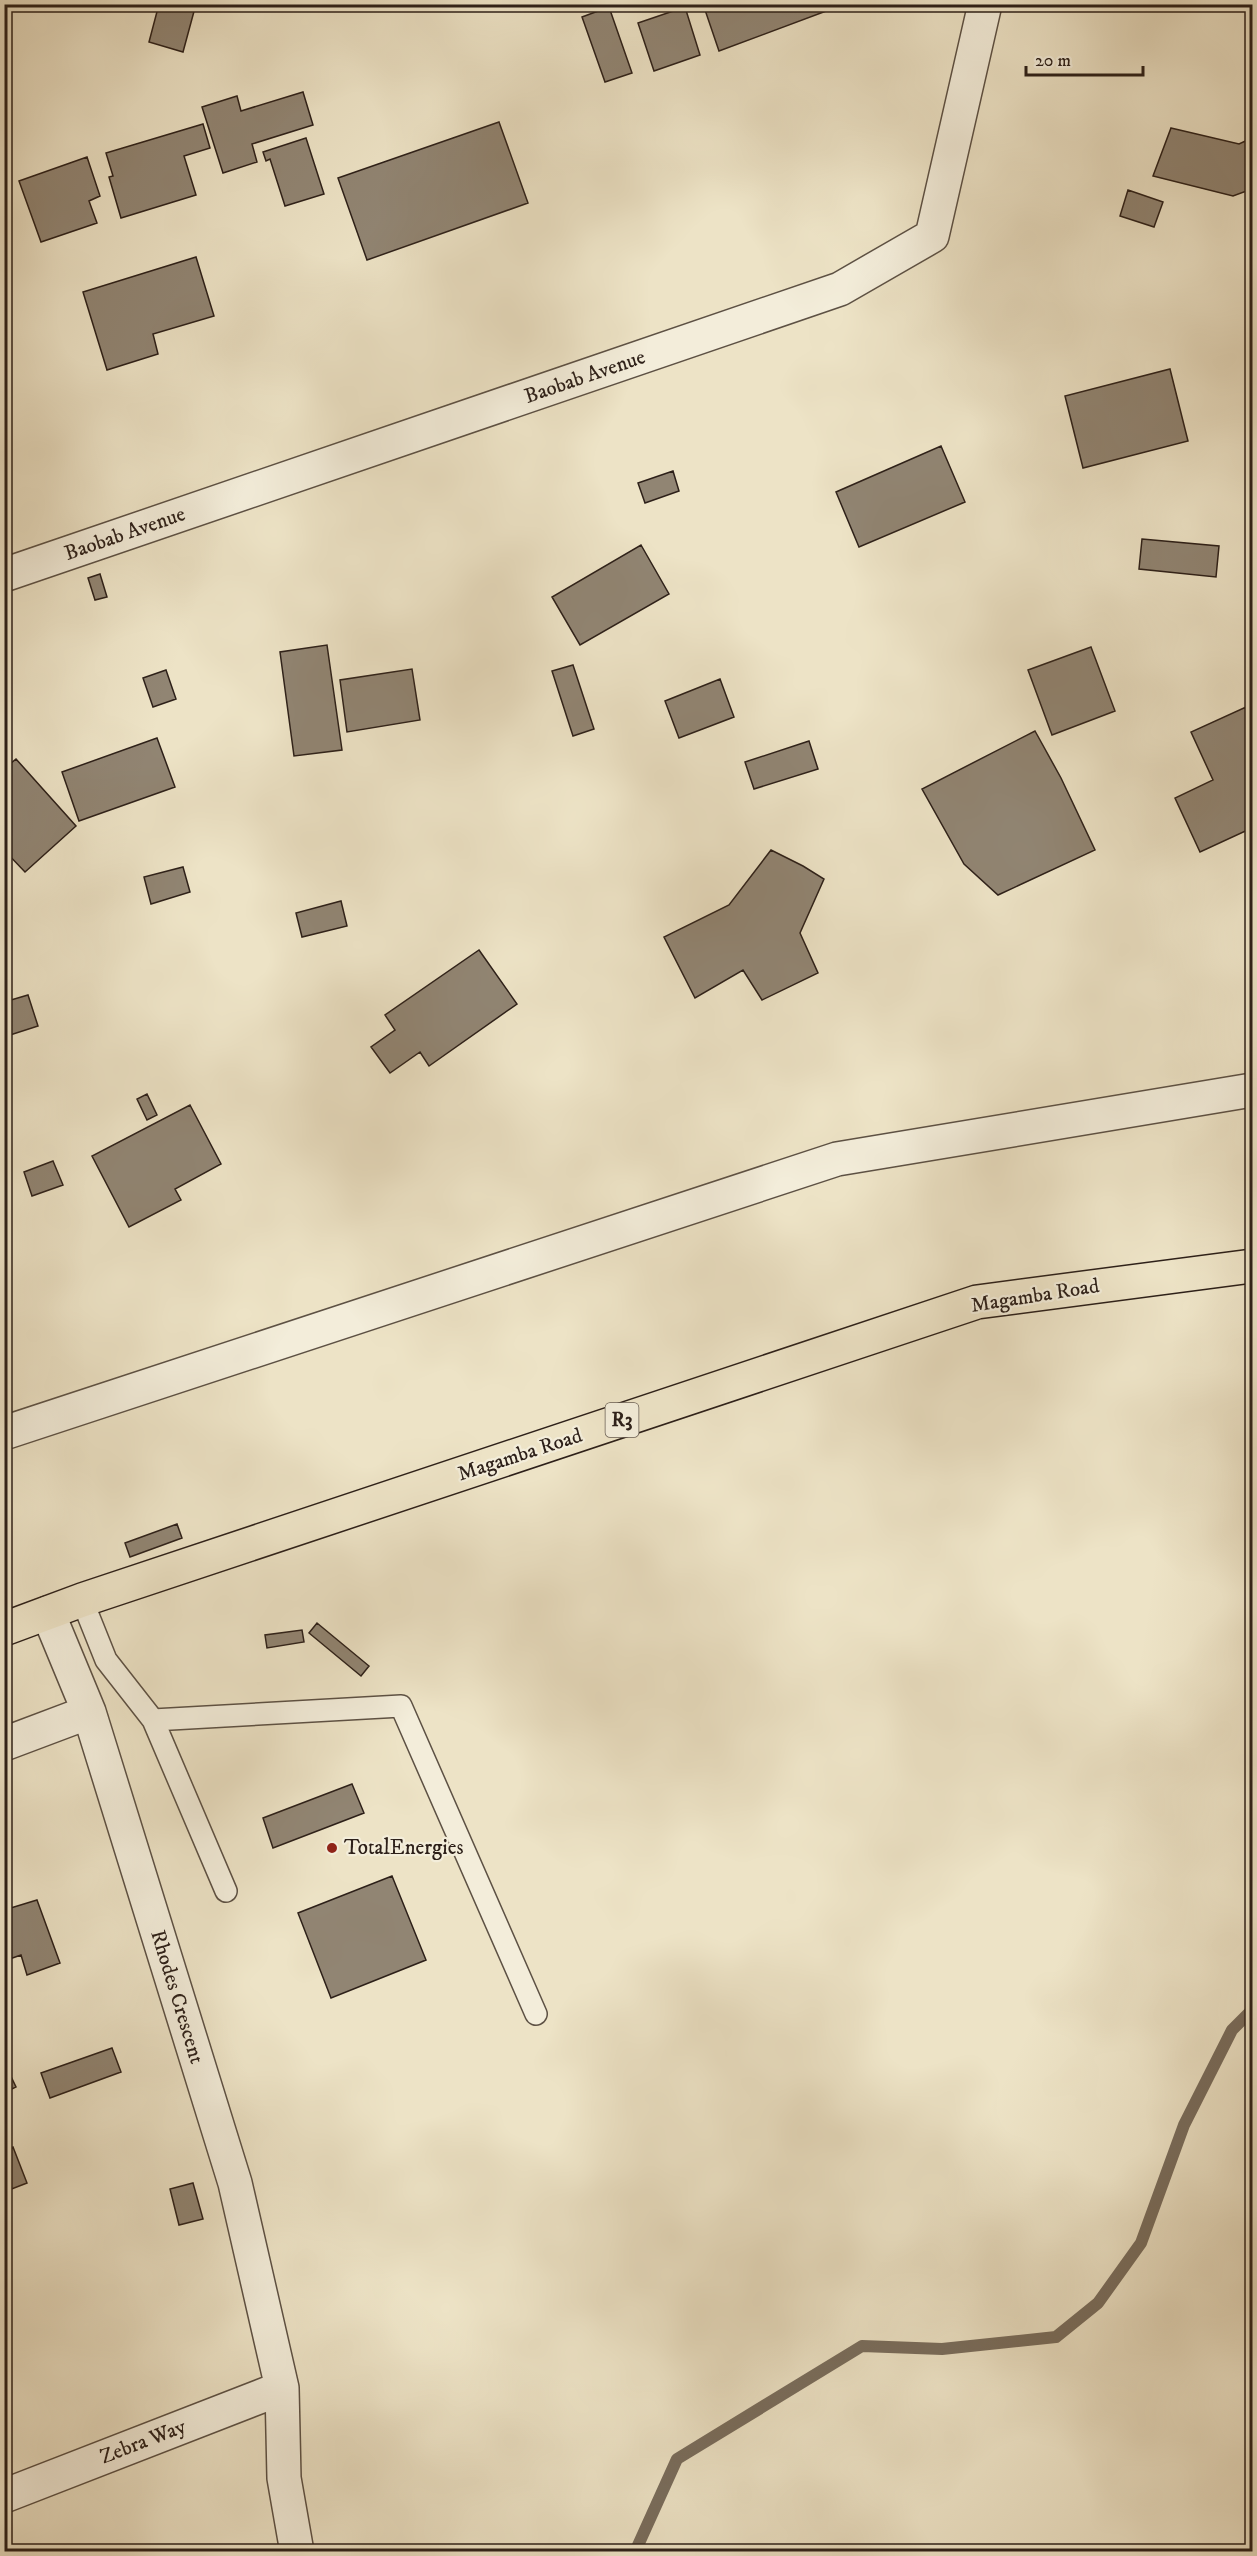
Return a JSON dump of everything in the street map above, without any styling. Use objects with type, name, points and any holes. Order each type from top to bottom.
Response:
[{"type":"highway","name":"Magamba Road","points":[[4,1629],[82,1600],[977,1302],[1252,1266]]},
{"type":"street","name":"Baobab Avenue","points":[[4,575],[840,289],[932,236],[985,4]]},
{"type":"street","points":[[4,1433],[837,1160],[1252,1090]]},
{"type":"street","name":"Rhodes Crescent","points":[[48,1613],[88,1712],[235,2183],[282,2388],[284,2478],[297,2552]]},
{"type":"street","points":[[4,1744],[88,1712]]},
{"type":"street","name":"Zebra Way","points":[[4,2496],[282,2388]]},
{"type":"lane","points":[[82,1600],[106,1660],[153,1720],[226,1891]]},
{"type":"lane","points":[[153,1720],[401,1706],[536,2014]]},
{"type":"building","points":[[159,4],[196,4],[183,52],[149,42]]},
{"type":"building","points":[[703,4],[845,4],[719,51]]},
{"type":"building","points":[[609,7],[632,73],[605,82],[582,17]]},
{"type":"building","points":[[685,7],[700,55],[654,71],[638,23]]},
{"type":"building","points":[[303,92],[313,125],[252,144],[257,162],[223,173],[202,107],[237,96],[241,111]]},
{"type":"building","points":[[499,122],[528,203],[367,260],[338,178]]},
{"type":"building","points":[[203,124],[210,148],[184,156],[196,195],[121,218],[109,177],[113,176],[106,153]]},
{"type":"building","points":[[1171,128],[1239,144],[1252,138],[1252,189],[1233,196],[1153,176]]},
{"type":"building","points":[[306,138],[324,194],[285,206],[270,159],[266,161],[263,152]]},
{"type":"building","points":[[87,157],[100,196],[89,201],[97,223],[41,242],[19,181]]},
{"type":"building","points":[[1128,190],[1163,202],[1154,227],[1120,216]]},
{"type":"building","points":[[196,257],[214,316],[153,334],[158,354],[107,370],[83,292]]},
{"type":"building","points":[[1170,369],[1188,441],[1083,468],[1065,396]]},
{"type":"building","points":[[941,446],[965,502],[859,547],[836,492]]},
{"type":"building","points":[[673,471],[679,491],[645,503],[638,483]]},
{"type":"building","points":[[1142,539],[1219,546],[1216,577],[1139,569]]},
{"type":"building","points":[[641,545],[669,594],[580,645],[552,597]]},
{"type":"building","points":[[100,574],[107,597],[95,600],[88,578]]},
{"type":"building","points":[[327,645],[342,750],[294,756],[280,652]]},
{"type":"building","points":[[1091,647],[1115,711],[1052,735],[1028,670]]},
{"type":"building","points":[[573,665],[594,729],[573,736],[552,671]]},
{"type":"building","points":[[412,669],[420,720],[347,732],[340,680]]},
{"type":"building","points":[[166,670],[176,699],[153,707],[143,678]]},
{"type":"building","points":[[720,679],[734,717],[679,738],[665,701]]},
{"type":"building","points":[[1246,707],[1252,721],[1252,828],[1200,852],[1175,798],[1213,780],[1191,732]]},
{"type":"building","points":[[1035,731],[1061,778],[1095,850],[998,895],[964,864],[922,789]]},
{"type":"building","points":[[157,738],[175,787],[79,821],[62,772]]},
{"type":"building","points":[[809,741],[818,769],[754,789],[745,762]]},
{"type":"building","points":[[16,759],[76,826],[25,872],[4,850],[4,769]]},
{"type":"building","points":[[771,850],[824,879],[800,933],[818,973],[762,1000],[743,970],[695,998],[664,937],[729,905]]},
{"type":"building","points":[[183,867],[190,892],[151,904],[144,877]]},
{"type":"building","points":[[341,901],[347,926],[302,937],[296,913]]},
{"type":"building","points":[[479,950],[517,1004],[429,1066],[420,1052],[390,1073],[371,1047],[395,1030],[385,1015]]},
{"type":"building","points":[[28,995],[38,1026],[4,1037],[4,1002]]},
{"type":"building","points":[[147,1094],[157,1115],[147,1120],[137,1099]]},
{"type":"building","points":[[190,1105],[221,1164],[175,1189],[181,1200],[129,1227],[92,1156]]},
{"type":"building","points":[[53,1161],[63,1185],[32,1196],[24,1172]]},
{"type":"building","points":[[177,1524],[182,1538],[130,1557],[125,1543]]},
{"type":"building","points":[[317,1623],[369,1666],[361,1676],[309,1633]]},
{"type":"building","points":[[302,1630],[304,1642],[267,1648],[265,1635]]},
{"type":"building","points":[[352,1784],[364,1813],[273,1848],[263,1818]]},
{"type":"building","points":[[392,1876],[426,1960],[331,1998],[298,1913]]},
{"type":"building","points":[[37,1900],[60,1963],[27,1975],[21,1955],[4,1961],[4,1910]]},
{"type":"building","points":[[112,2048],[121,2072],[50,2098],[41,2073]]},
{"type":"building","points":[[4,2062],[16,2087],[4,2093]]},
{"type":"building","points":[[13,2147],[27,2183],[4,2192],[4,2151]]},
{"type":"building","points":[[193,2183],[203,2219],[179,2225],[170,2189]]},
{"type":"waterway","points":[[635,2552],[677,2459],[862,2346],[942,2349],[1056,2337],[1098,2303],[1141,2243],[1184,2125],[1232,2030],[1252,2010]]},
{"type":"place","name":"TotalEnergies","points":[[332,1848]]}]
